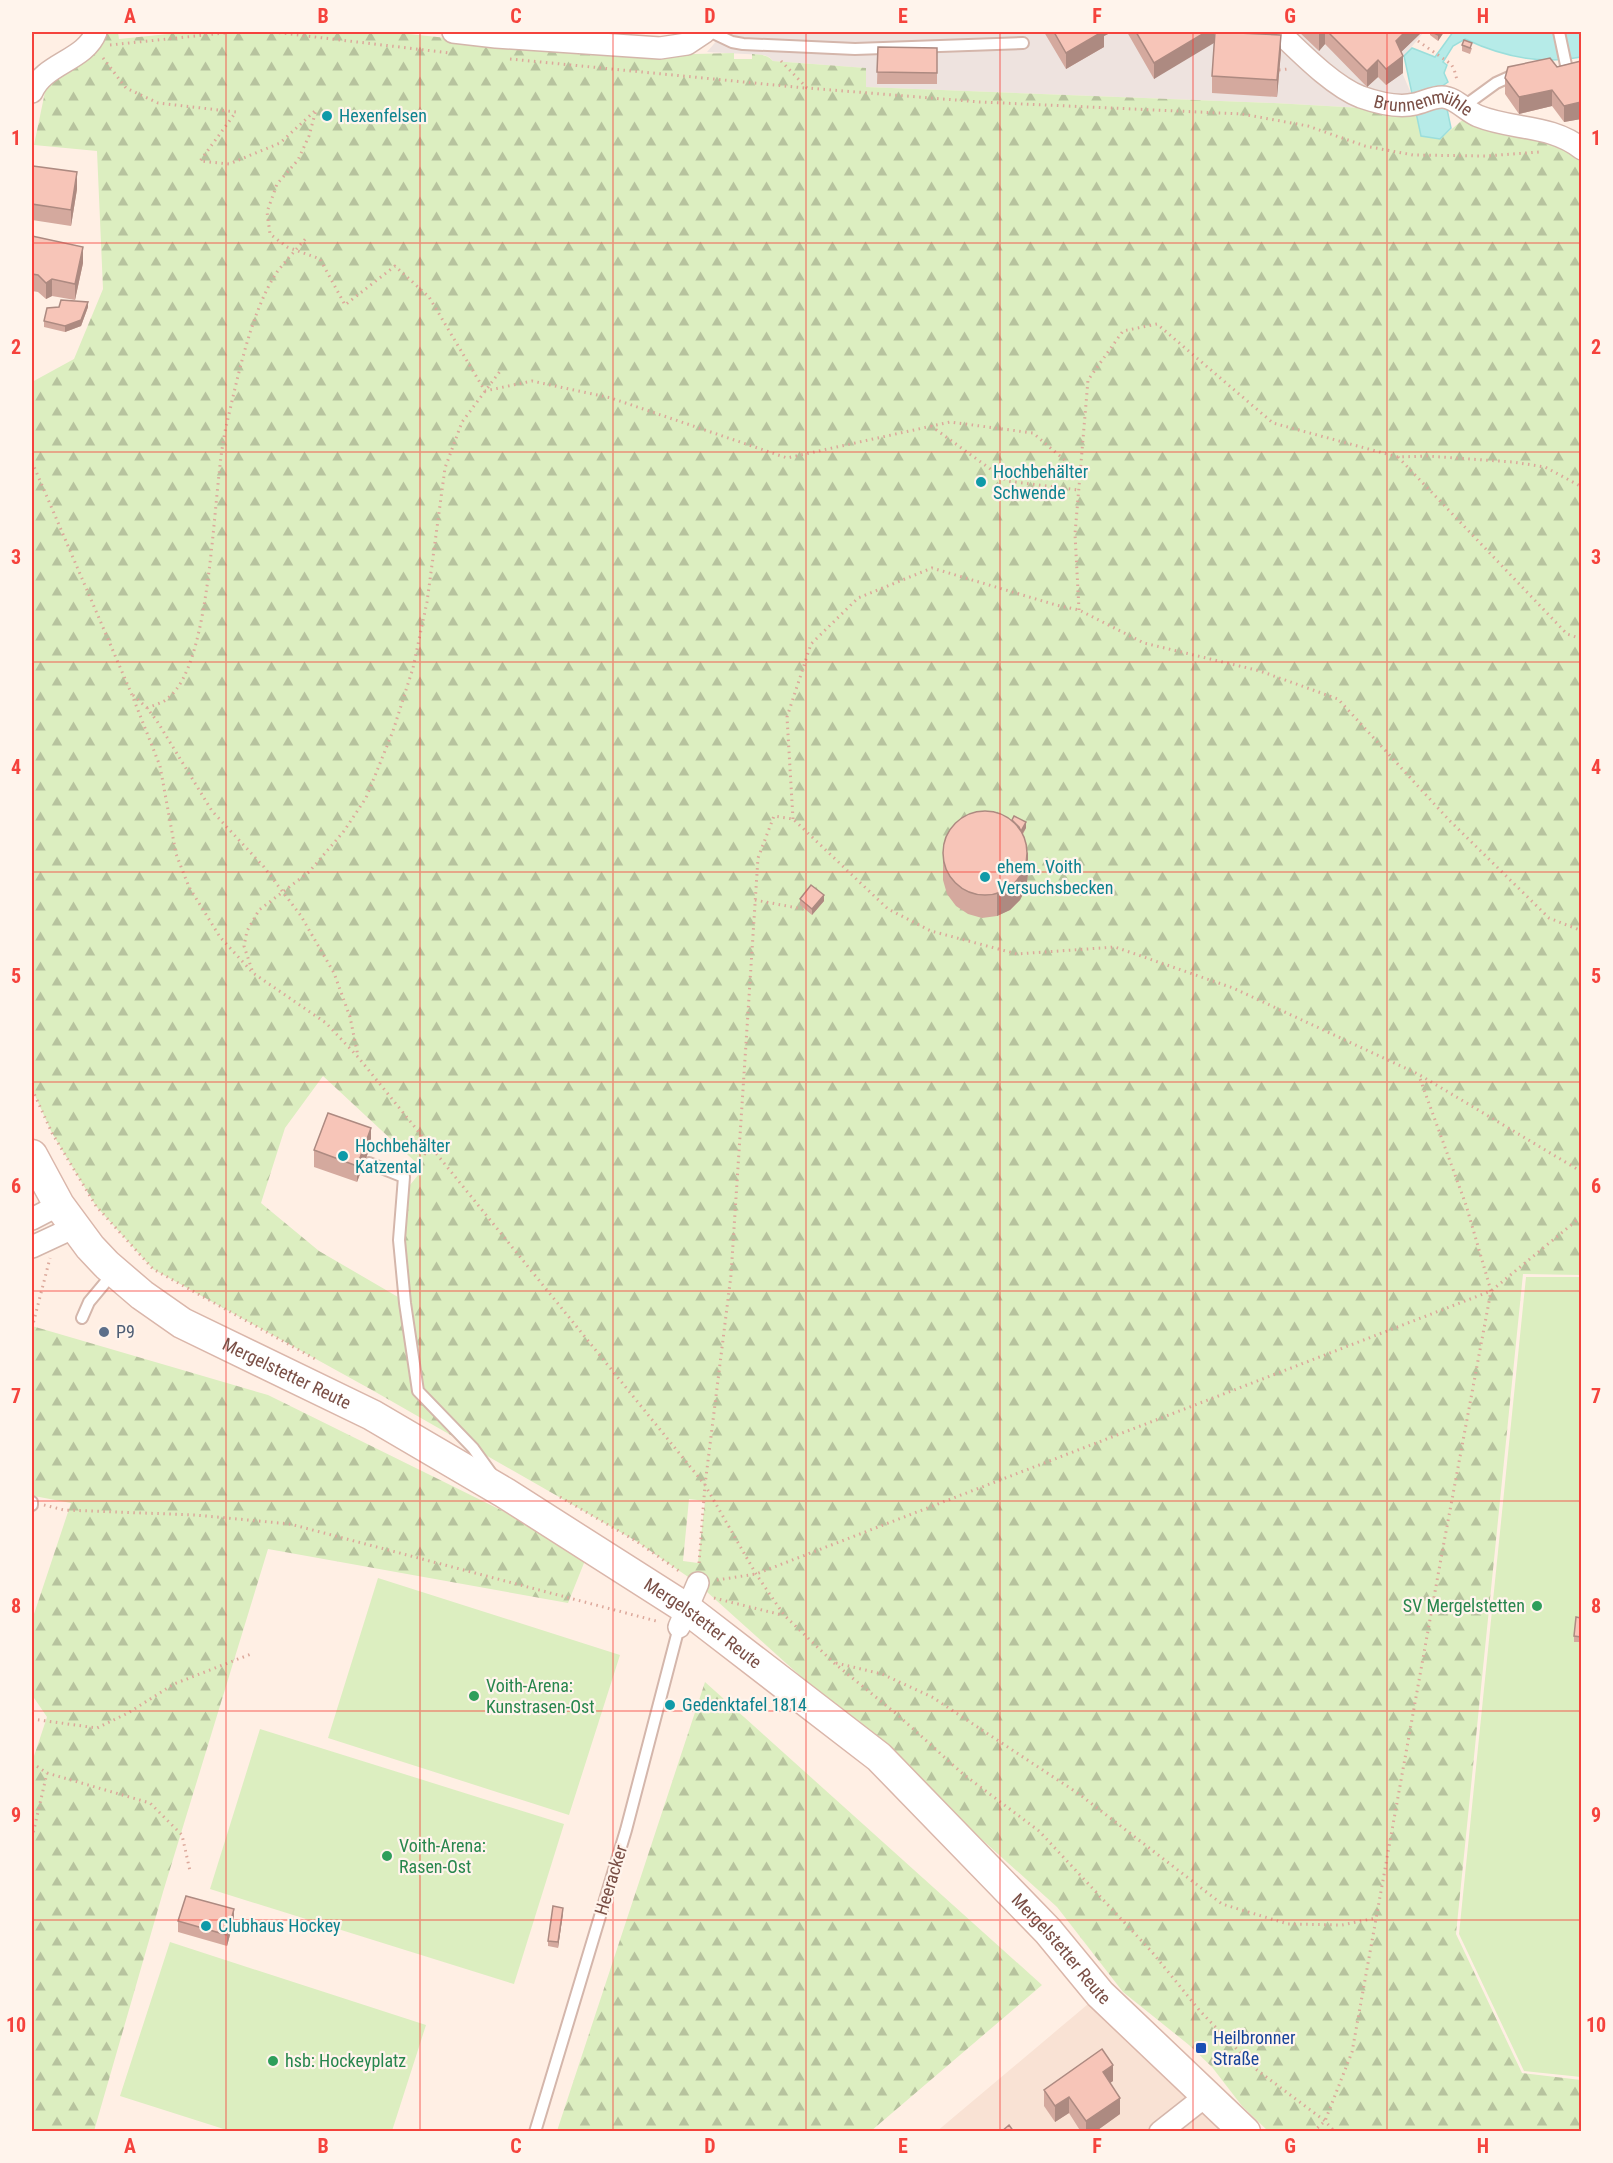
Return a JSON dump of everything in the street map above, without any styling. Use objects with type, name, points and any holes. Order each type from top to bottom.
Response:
[{"type":"street","points":[[453,32],[660,48],[687,44],[705,32]]},
{"type":"street","name":"Brunnenmühle","points":[[1279,32],[1328,75],[1359,96],[1386,104],[1415,104],[1437,97],[1448,97],[1483,118],[1554,133],[1581,149]]},
{"type":"street","points":[[32,92],[34,86],[47,72],[82,50],[94,36]]},
{"type":"street","name":"Mergelstetter Reute","points":[[32,1155],[67,1216],[90,1246],[142,1296],[182,1323],[372,1415],[694,1604],[879,1757],[1048,1931],[1100,1994],[1245,2132]]},
{"type":"street","points":[[32,1219],[67,1216]]},
{"type":"street","points":[[32,1247],[67,1216]]},
{"type":"street","points":[[1160,2132],[1207,2095]]},
{"type":"lane","points":[[711,32],[732,42],[855,50],[1023,43]]},
{"type":"lane","points":[[1559,32],[1565,64]]},
{"type":"lane","points":[[1462,107],[1496,83],[1522,72]]},
{"type":"lane","points":[[369,1163],[404,1177],[399,1240],[405,1303],[418,1391],[473,1448],[505,1493]]},
{"type":"lane","points":[[82,1318],[89,1302],[114,1271]]},
{"type":"lane","name":"Heeracker","points":[[534,2132],[694,1604]]},
{"type":"path","points":[[94,36],[110,45],[234,32]]},
{"type":"path","points":[[273,32],[451,53]]},
{"type":"path","points":[[94,36],[110,70],[126,88],[158,103],[236,112],[200,161],[229,164],[280,143],[316,110],[309,136],[298,160],[277,184],[267,212],[270,234],[287,247],[320,259],[345,305],[395,266],[429,297],[485,391]]},
{"type":"path","points":[[1418,41],[1447,62]]},
{"type":"path","points":[[774,46],[778,59],[807,88]]},
{"type":"path","points":[[508,59],[807,88],[992,102],[1242,114],[1308,126],[1365,146],[1413,155],[1486,156],[1544,151]]},
{"type":"path","points":[[147,708],[168,699],[190,664],[211,566],[215,505],[226,429],[249,340],[262,302],[277,272],[307,237]]},
{"type":"path","points":[[1079,610],[1074,534],[1088,380],[1123,331],[1157,324],[1273,423],[1398,457],[1427,456],[1513,462],[1545,467],[1581,487]]},
{"type":"path","points":[[253,973],[244,946],[247,931],[259,910],[309,872],[344,831],[366,798],[393,731],[413,668],[427,602],[445,468],[462,422],[501,370]]},
{"type":"path","points":[[485,391],[532,381],[611,398],[787,458],[950,422],[1033,433],[1081,474]]},
{"type":"path","points":[[931,426],[1007,481],[1079,490]]},
{"type":"path","points":[[1398,457],[1567,634],[1581,639]]},
{"type":"path","points":[[32,462],[160,766],[176,854],[189,887],[220,937],[253,973],[326,1023],[358,1057],[705,1485],[756,1574],[784,1615],[834,1663],[899,1716],[963,1774],[1039,1831],[1152,1952],[1200,2011],[1257,2070],[1325,2121],[1335,2132]]},
{"type":"path","points":[[793,819],[787,717],[811,644],[858,598],[932,568],[1079,610],[1144,643],[1260,671],[1338,699],[1449,820],[1549,918],[1581,932]]},
{"type":"path","points":[[132,695],[147,708],[171,741],[187,772],[212,811],[264,867],[301,916],[334,973],[350,1017],[358,1057]]},
{"type":"path","points":[[694,1604],[705,1485],[730,1275],[758,858],[774,816],[793,819],[888,909],[931,930],[1017,954],[1115,947],[1233,988],[1418,1074],[1577,1169],[1581,1169]]},
{"type":"path","points":[[755,900],[803,909]]},
{"type":"path","points":[[1313,2132],[1325,2121],[1353,2052],[1491,1291],[1466,1205],[1418,1074]]},
{"type":"path","points":[[32,1089],[52,1133],[96,1206]]},
{"type":"path","points":[[404,1177],[431,1147]]},
{"type":"path","points":[[694,1604],[756,1574],[1491,1291],[1581,1215]]},
{"type":"path","points":[[32,1328],[51,1262]]},
{"type":"path","points":[[32,1503],[64,1510],[195,1515],[290,1524],[694,1604],[784,1615]]},
{"type":"path","points":[[32,1719],[97,1728],[128,1713],[174,1684],[251,1654]]},
{"type":"path","points":[[834,1663],[882,1674],[933,1697],[1079,1794],[1222,1904],[1288,1924],[1341,1925],[1376,1918]]},
{"type":"path","points":[[32,1763],[47,1773],[150,1803],[182,1835],[190,1871]]},
{"type":"path","points":[[32,1839],[47,1773]]},
{"type":"shaded area","points":[[724,32],[1424,32],[1398,63],[1416,111],[1274,103],[865,87],[865,68],[773,61],[764,55],[707,52]]},
{"type":"shaded area","points":[[1100,1994],[1245,2132],[936,2132]]},
{"type":"green space","points":[[101,32],[118,32],[119,39],[188,32],[389,32],[583,52],[654,55],[734,53],[734,59],[752,59],[752,54],[766,56],[773,61],[866,68],[866,87],[1274,103],[1416,111],[1440,139],[1466,117],[1545,136],[1581,155],[1581,1275],[1523,1274],[1456,1934],[1522,2073],[1581,2080],[1581,2131],[1268,2131],[1242,2106],[1212,2067],[1189,2045],[1123,1992],[1057,1907],[697,1583],[636,1541],[372,1390],[153,1269],[96,1206],[52,1133],[32,1089],[32,382],[74,359],[103,289],[97,151],[34,145],[46,87],[86,59]],"holes":[[[323,1076],[423,1169],[401,1196],[397,1241],[398,1297],[319,1251],[261,1203],[285,1128]],[[689,1499],[705,1501],[698,1563],[683,1561]]]},
{"type":"green space","name":"SV Mergelstetten","points":[[1526,1277],[1581,1277],[1581,2077],[1524,2071],[1459,1934]]},
{"type":"green space","points":[[32,1326],[268,1395],[588,1553],[568,1603],[268,1549],[163,1892],[94,2131],[32,2131],[32,1762],[47,1717],[32,1695],[32,1620],[71,1503],[34,1496],[32,1493]]},
{"type":"green space","name":"Voith-Arena: Kunstrasen-Ost","points":[[378,1578],[620,1655],[569,1815],[328,1738]]},
{"type":"green space","points":[[705,1682],[1042,1985],[871,2131],[557,2131]]},
{"type":"green space","name":"Voith-Arena: Rasen-Ost","points":[[260,1729],[564,1824],[514,1984],[210,1889]]},
{"type":"green space","name":"hsb: Hockeyplatz","points":[[170,1942],[426,2025],[392,2131],[230,2131],[120,2096]]},
{"type":"water","points":[[1453,32],[1581,32],[1581,57],[1551,60],[1522,57],[1493,50],[1465,39],[1453,46],[1443,62],[1447,65],[1444,73],[1448,82],[1435,91],[1438,103],[1447,109],[1451,128],[1440,139],[1421,136],[1404,56],[1412,48],[1435,57]]},
{"type":"building","points":[[1054,32],[1102,32],[1066,53]]},
{"type":"building","points":[[1136,32],[1206,32],[1154,63]]},
{"type":"building","points":[[1215,32],[1281,35],[1277,80],[1212,76]]},
{"type":"building","points":[[1328,32],[1405,32],[1396,41],[1403,56],[1386,69],[1378,60],[1367,71]]},
{"type":"building","points":[[1464,40],[1472,43],[1470,48],[1462,45]]},
{"type":"building","points":[[878,47],[937,48],[937,73],[877,72]]},
{"type":"building","points":[[1550,58],[1557,67],[1581,61],[1581,102],[1564,106],[1552,90],[1519,97],[1505,78],[1508,67]]},
{"type":"building","points":[[33,166],[77,172],[71,210],[32,204]]},
{"type":"building","points":[[32,236],[83,247],[75,284],[52,279],[46,283],[38,275],[32,274]]},
{"type":"building","points":[[61,300],[88,302],[81,320],[65,326],[44,321],[47,308],[59,307]]},
{"type":"building","name":"ehem. Voith Versuchsbecken","points":[[985,811],[1001,814],[1015,823],[1024,837],[1027,853],[1024,869],[1015,883],[1001,892],[985,895],[969,892],[955,883],[946,869],[943,853],[946,837],[955,823],[969,814]]},
{"type":"building","points":[[1014,816],[1026,822],[1021,831],[1012,820]]},
{"type":"building","points":[[811,885],[824,895],[812,909],[800,899]]},
{"type":"building","points":[[328,1113],[371,1128],[357,1166],[314,1150]]},
{"type":"building","points":[[1576,1617],[1581,1618],[1581,1637],[1574,1636]]},
{"type":"building","points":[[186,1896],[234,1909],[227,1935],[178,1921]]},
{"type":"building","points":[[553,1906],[563,1908],[558,1942],[548,1941]]},
{"type":"building","points":[[1102,2049],[1113,2065],[1103,2072],[1120,2098],[1086,2121],[1069,2097],[1055,2106],[1044,2090]]},
{"type":"building","points":[[1009,2125],[1014,2132],[1001,2132]]},
{"type":"place","name":"Hexenfelsen","points":[[327,116]]},
{"type":"place","name":"Hochbehälter Schwende","points":[[981,482]]},
{"type":"place","name":"ehem. Voith Versuchsbecken","points":[[985,877]]},
{"type":"place","name":"Hochbehälter Katzental","points":[[343,1156]]},
{"type":"place","name":"P9","points":[[104,1332]]},
{"type":"place","name":"SV Mergelstetten","points":[[1537,1606]]},
{"type":"place","name":"Voith-Arena: Kunstrasen-Ost","points":[[474,1696]]},
{"type":"place","name":"Gedenktafel 1814","points":[[670,1705]]},
{"type":"place","name":"Voith-Arena: Rasen-Ost","points":[[387,1856]]},
{"type":"place","name":"Clubhaus Hockey","points":[[206,1926]]},
{"type":"place","name":"Heilbronner Straße","points":[[1201,2048]]},
{"type":"place","name":"hsb: Hockeyplatz","points":[[273,2061]]}]
